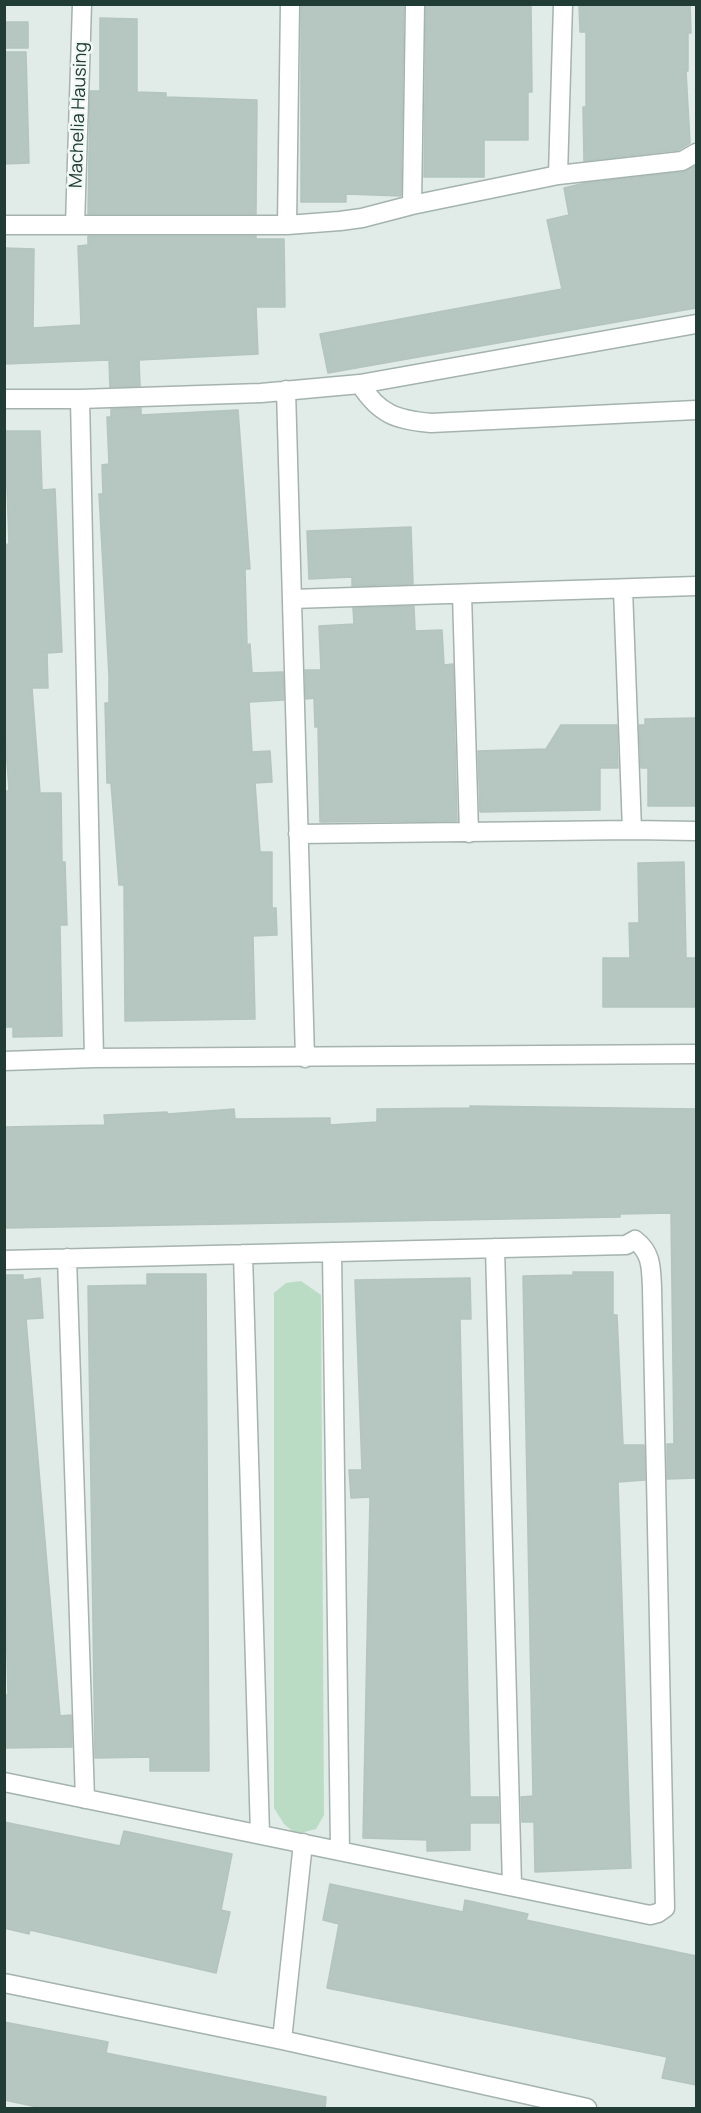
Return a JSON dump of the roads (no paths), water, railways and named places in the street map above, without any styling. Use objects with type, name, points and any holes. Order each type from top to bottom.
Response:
[{"type":"street","name":"Machelia Hausing","points":[[75,225],[82,4]]},
{"type":"street","points":[[287,225],[290,4]]},
{"type":"street","points":[[412,205],[415,4]]},
{"type":"street","points":[[558,175],[562,4]]},
{"type":"street","points":[[4,225],[287,225],[362,218],[412,205],[558,175],[682,162],[696,153]]},
{"type":"street","points":[[4,399],[80,399],[286,390],[360,384],[696,324]]},
{"type":"street","points":[[360,384],[371,401],[388,414],[411,421],[431,423],[696,410]]},
{"type":"street","points":[[286,390],[304,1058]]},
{"type":"street","points":[[80,399],[94,1058]]},
{"type":"street","points":[[292,599],[696,586]]},
{"type":"street","points":[[623,589],[632,830]]},
{"type":"street","points":[[462,594],[469,832]]},
{"type":"street","points":[[298,834],[696,831]]},
{"type":"street","points":[[4,1061],[94,1058],[696,1054]]},
{"type":"street","points":[[4,1260],[626,1245],[635,1240],[642,1246],[650,1260],[652,1288],[665,1908],[650,1915],[4,1782]]},
{"type":"street","points":[[495,1248],[512,1886]]},
{"type":"street","points":[[332,1252],[339,1850]]},
{"type":"street","points":[[243,1254],[260,1834]]},
{"type":"street","points":[[67,1258],[85,1799]]},
{"type":"street","points":[[282,2040],[303,1843]]},
{"type":"street","points":[[4,1983],[282,2040],[587,2109]]}]
